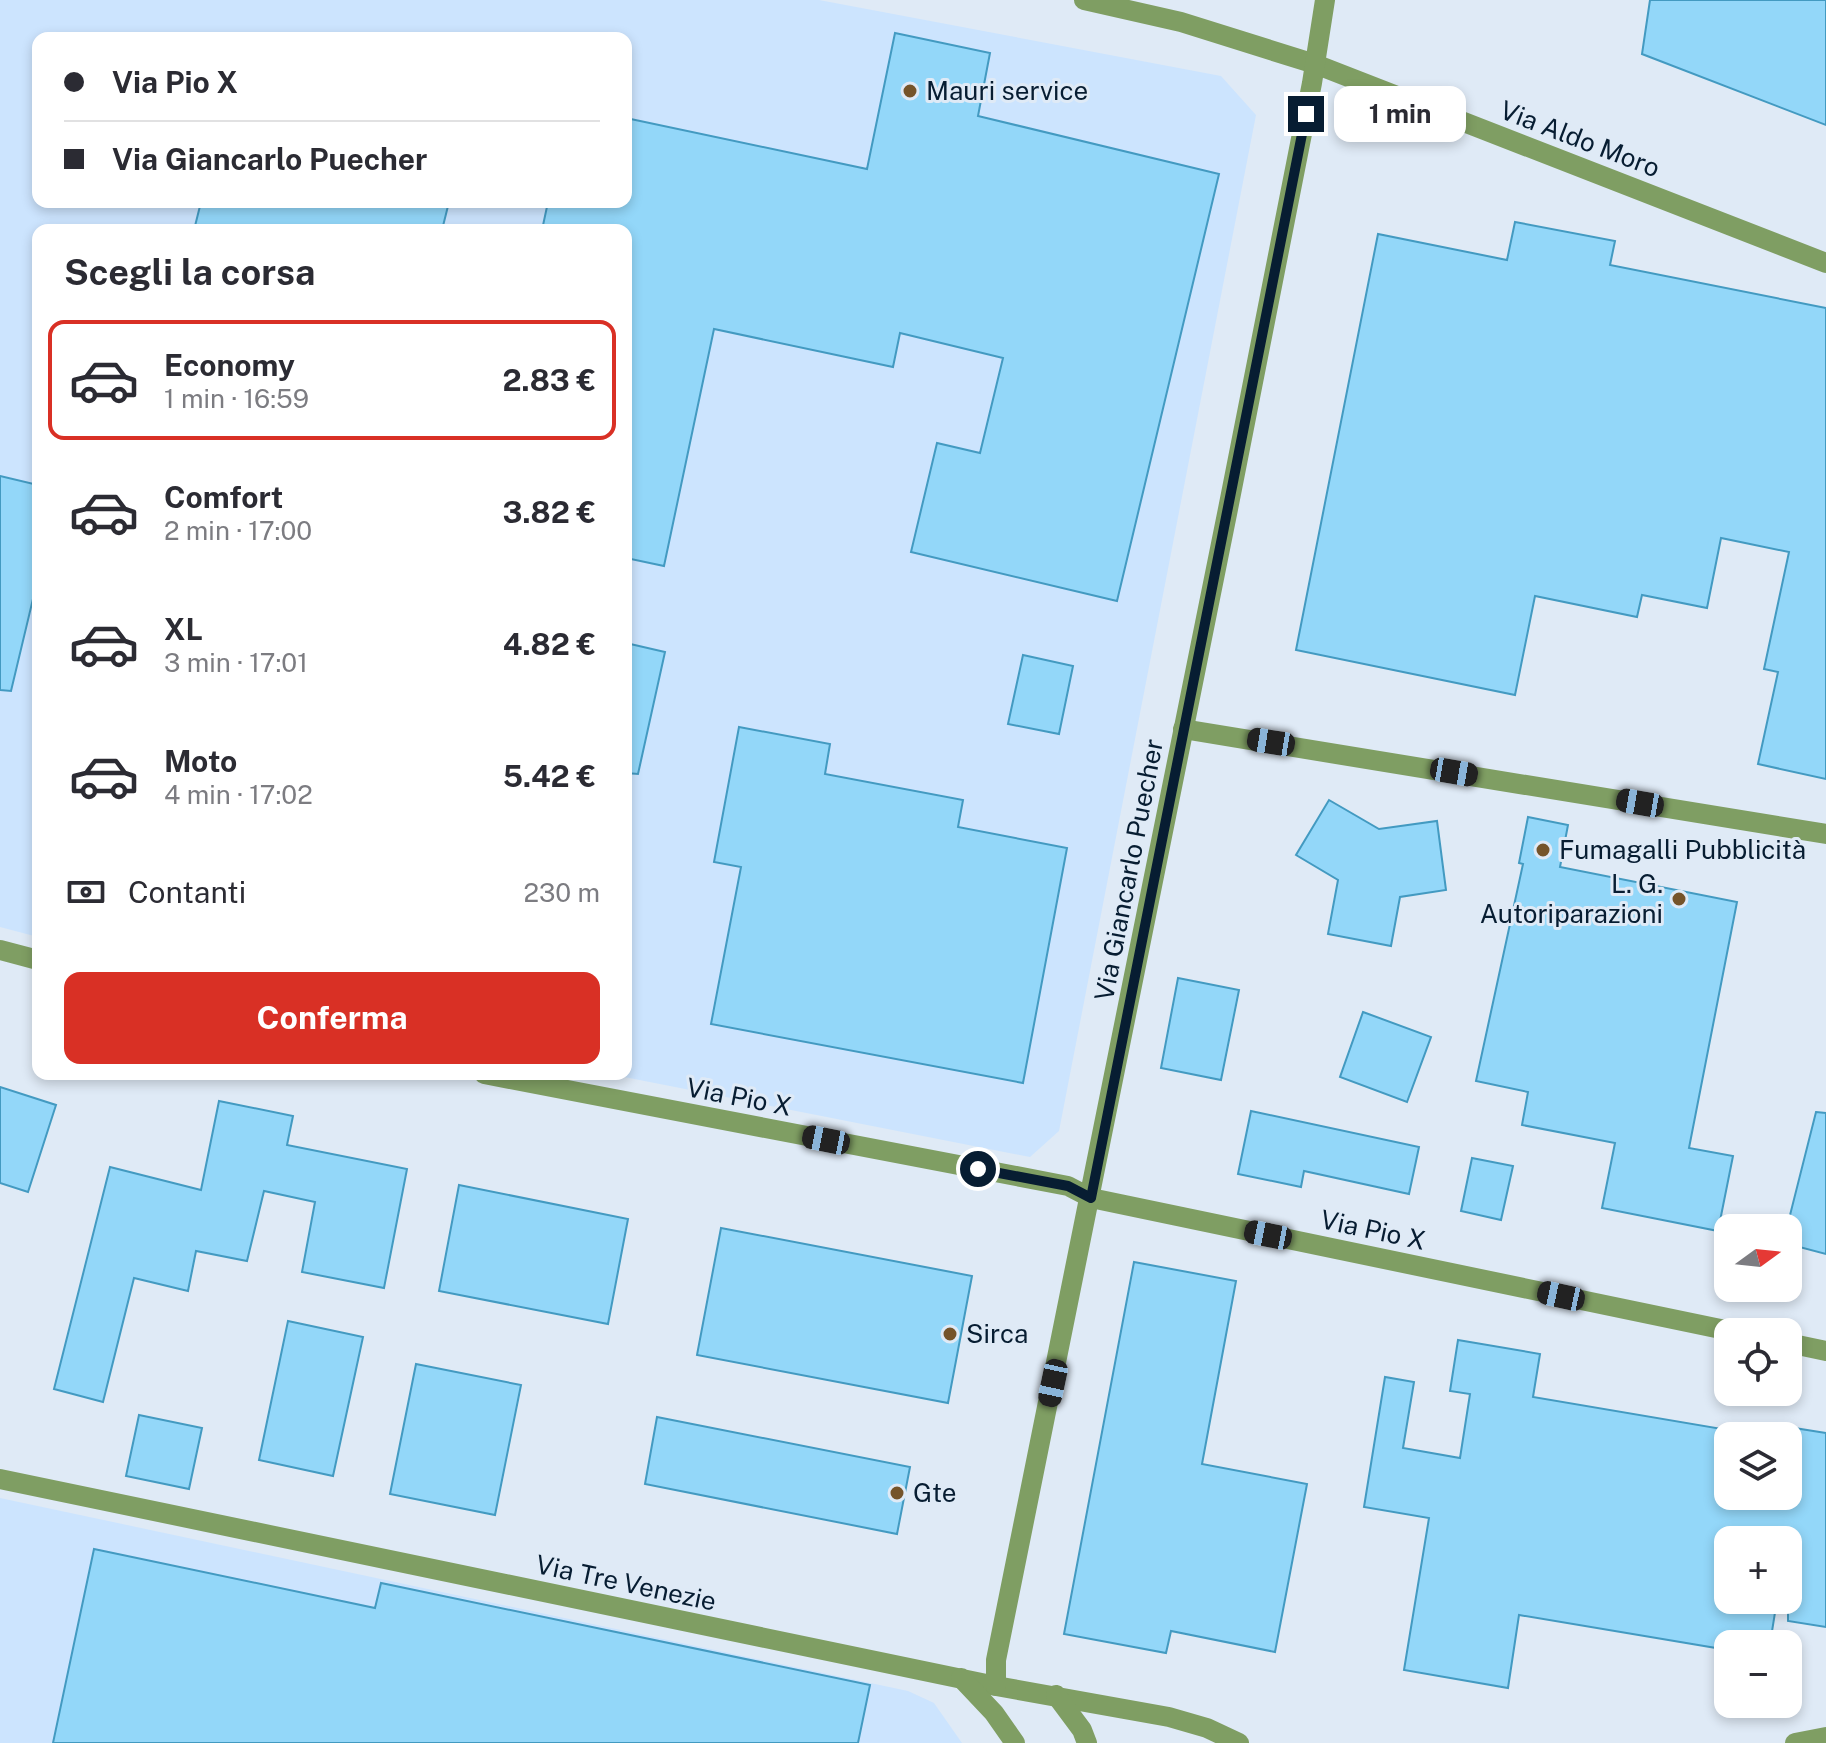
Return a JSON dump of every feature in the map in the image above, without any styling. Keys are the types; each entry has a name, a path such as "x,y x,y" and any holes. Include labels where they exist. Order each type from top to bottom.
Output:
{"street":[{"name":"Via Aldo Moro","path":"1084,0 1181,22 1315,64 1826,263"},
{"name":"Via Giancarlo Puecher","path":"996,1686 996,1660 1091,1198 1315,64 1325,0"},
{"path":"1183,729 1826,834"},
{"path":"0,950 32,958"},
{"name":"Via Pio X","path":"515,1080 1068,1186 1091,1198 1714,1328"},
{"path":"1802,1346 1826,1351"},
{"name":"Via Tre Venezie","path":"0,1479 996,1686 1169,1717 1207,1728 1239,1743"},
{"path":"961,1678 994,1713 1015,1743"},
{"path":"1056,1695 1076,1721 1087,1743"},
{"path":"1795,1743 1826,1737"}],"shaded area":[{"path":"0,0 819,0 1221,76 1256,115 1059,1131 1030,1157 632,1079 632,224 32,224 32,935 0,927"},
{"path":"0,1498 908,1691 934,1703 962,1743 0,1743"}],"building":[{"path":"1650,0 1826,0 1826,125 1642,54"},
{"path":"895,33 990,53 978,116 1219,174 1117,601 911,552 937,443 980,453 1003,358 900,333 893,367 714,329 664,566 632,559 632,224 543,224 547,208 632,208 632,119 867,169"},
{"path":"200,208 448,208 444,224 196,224"},
{"path":"1515,222 1615,241 1610,265 1826,308 1826,779 1758,764 1778,672 1764,669 1789,552 1721,538 1707,608 1642,595 1637,617 1535,596 1515,695 1296,650 1378,234 1507,260"},
{"path":"0,476 32,484 32,603 11,691 0,690"},
{"path":"632,644 665,652 638,774 632,774"},
{"path":"1023,655 1073,666 1059,734 1008,724"},
{"path":"739,727 830,744 825,774 963,800 958,827 1067,848 1023,1083 711,1024 741,867 714,862"},
{"path":"1329,800 1379,829 1437,821 1446,890 1400,897 1391,946 1328,934 1338,880 1296,855"},
{"path":"1528,817 1568,825 1560,867 1737,902 1689,1148 1733,1156 1721,1214 1714,1214 1714,1230 1602,1208 1615,1143 1522,1125 1528,1092 1476,1081 1523,864 1519,863"},
{"path":"1178,978 1239,990 1221,1080 1161,1068"},
{"path":"1363,1012 1431,1037 1407,1102 1340,1077"},
{"path":"0,1087 56,1105 28,1192 0,1183"},
{"path":"219,1101 293,1116 287,1145 407,1169 384,1288 302,1272 315,1202 264,1191 247,1261 196,1251 188,1291 134,1278 103,1402 54,1389 110,1167 201,1190"},
{"path":"1251,1111 1419,1147 1409,1194 1304,1171 1301,1187 1238,1174"},
{"path":"1816,1112 1826,1113 1826,1254 1802,1248 1802,1214 1790,1214"},
{"path":"1472,1158 1513,1166 1501,1220 1461,1211"},
{"path":"459,1185 628,1219 608,1324 439,1291"},
{"path":"721,1228 972,1276 948,1403 697,1355"},
{"path":"1134,1262 1236,1281 1202,1464 1307,1484 1275,1652 1171,1631 1166,1653 1064,1634"},
{"path":"288,1321 363,1337 333,1476 259,1460"},
{"path":"1458,1340 1540,1354 1533,1397 1714,1428 1714,1510 1802,1510 1802,1429 1826,1433 1826,1627 1788,1621 1788,1614 1802,1614 1802,1526 1714,1526 1714,1614 1775,1614 1772,1630 1714,1630 1714,1648 1519,1615 1508,1688 1404,1670 1429,1518 1364,1507 1385,1377 1414,1382 1403,1448 1460,1458 1470,1394 1450,1391"},
{"path":"416,1364 521,1385 495,1515 390,1494"},
{"path":"139,1415 202,1428 189,1489 126,1476"},
{"path":"657,1417 910,1467 897,1534 645,1484"},
{"path":"94,1549 375,1608 381,1583 870,1685 858,1743 53,1743"}],"place":[{"name":"Mauri service","path":"910,91"},
{"name":"Fumagalli Pubblicità","path":"1543,850"},
{"name":"L. G. Autoriparazioni","path":"1679,899"},
{"name":"Sirca","path":"950,1334"},
{"name":"Gte","path":"897,1493"}],"route":[{"path":"978,1169 1068,1186 1091,1198 1306,114"}]}
